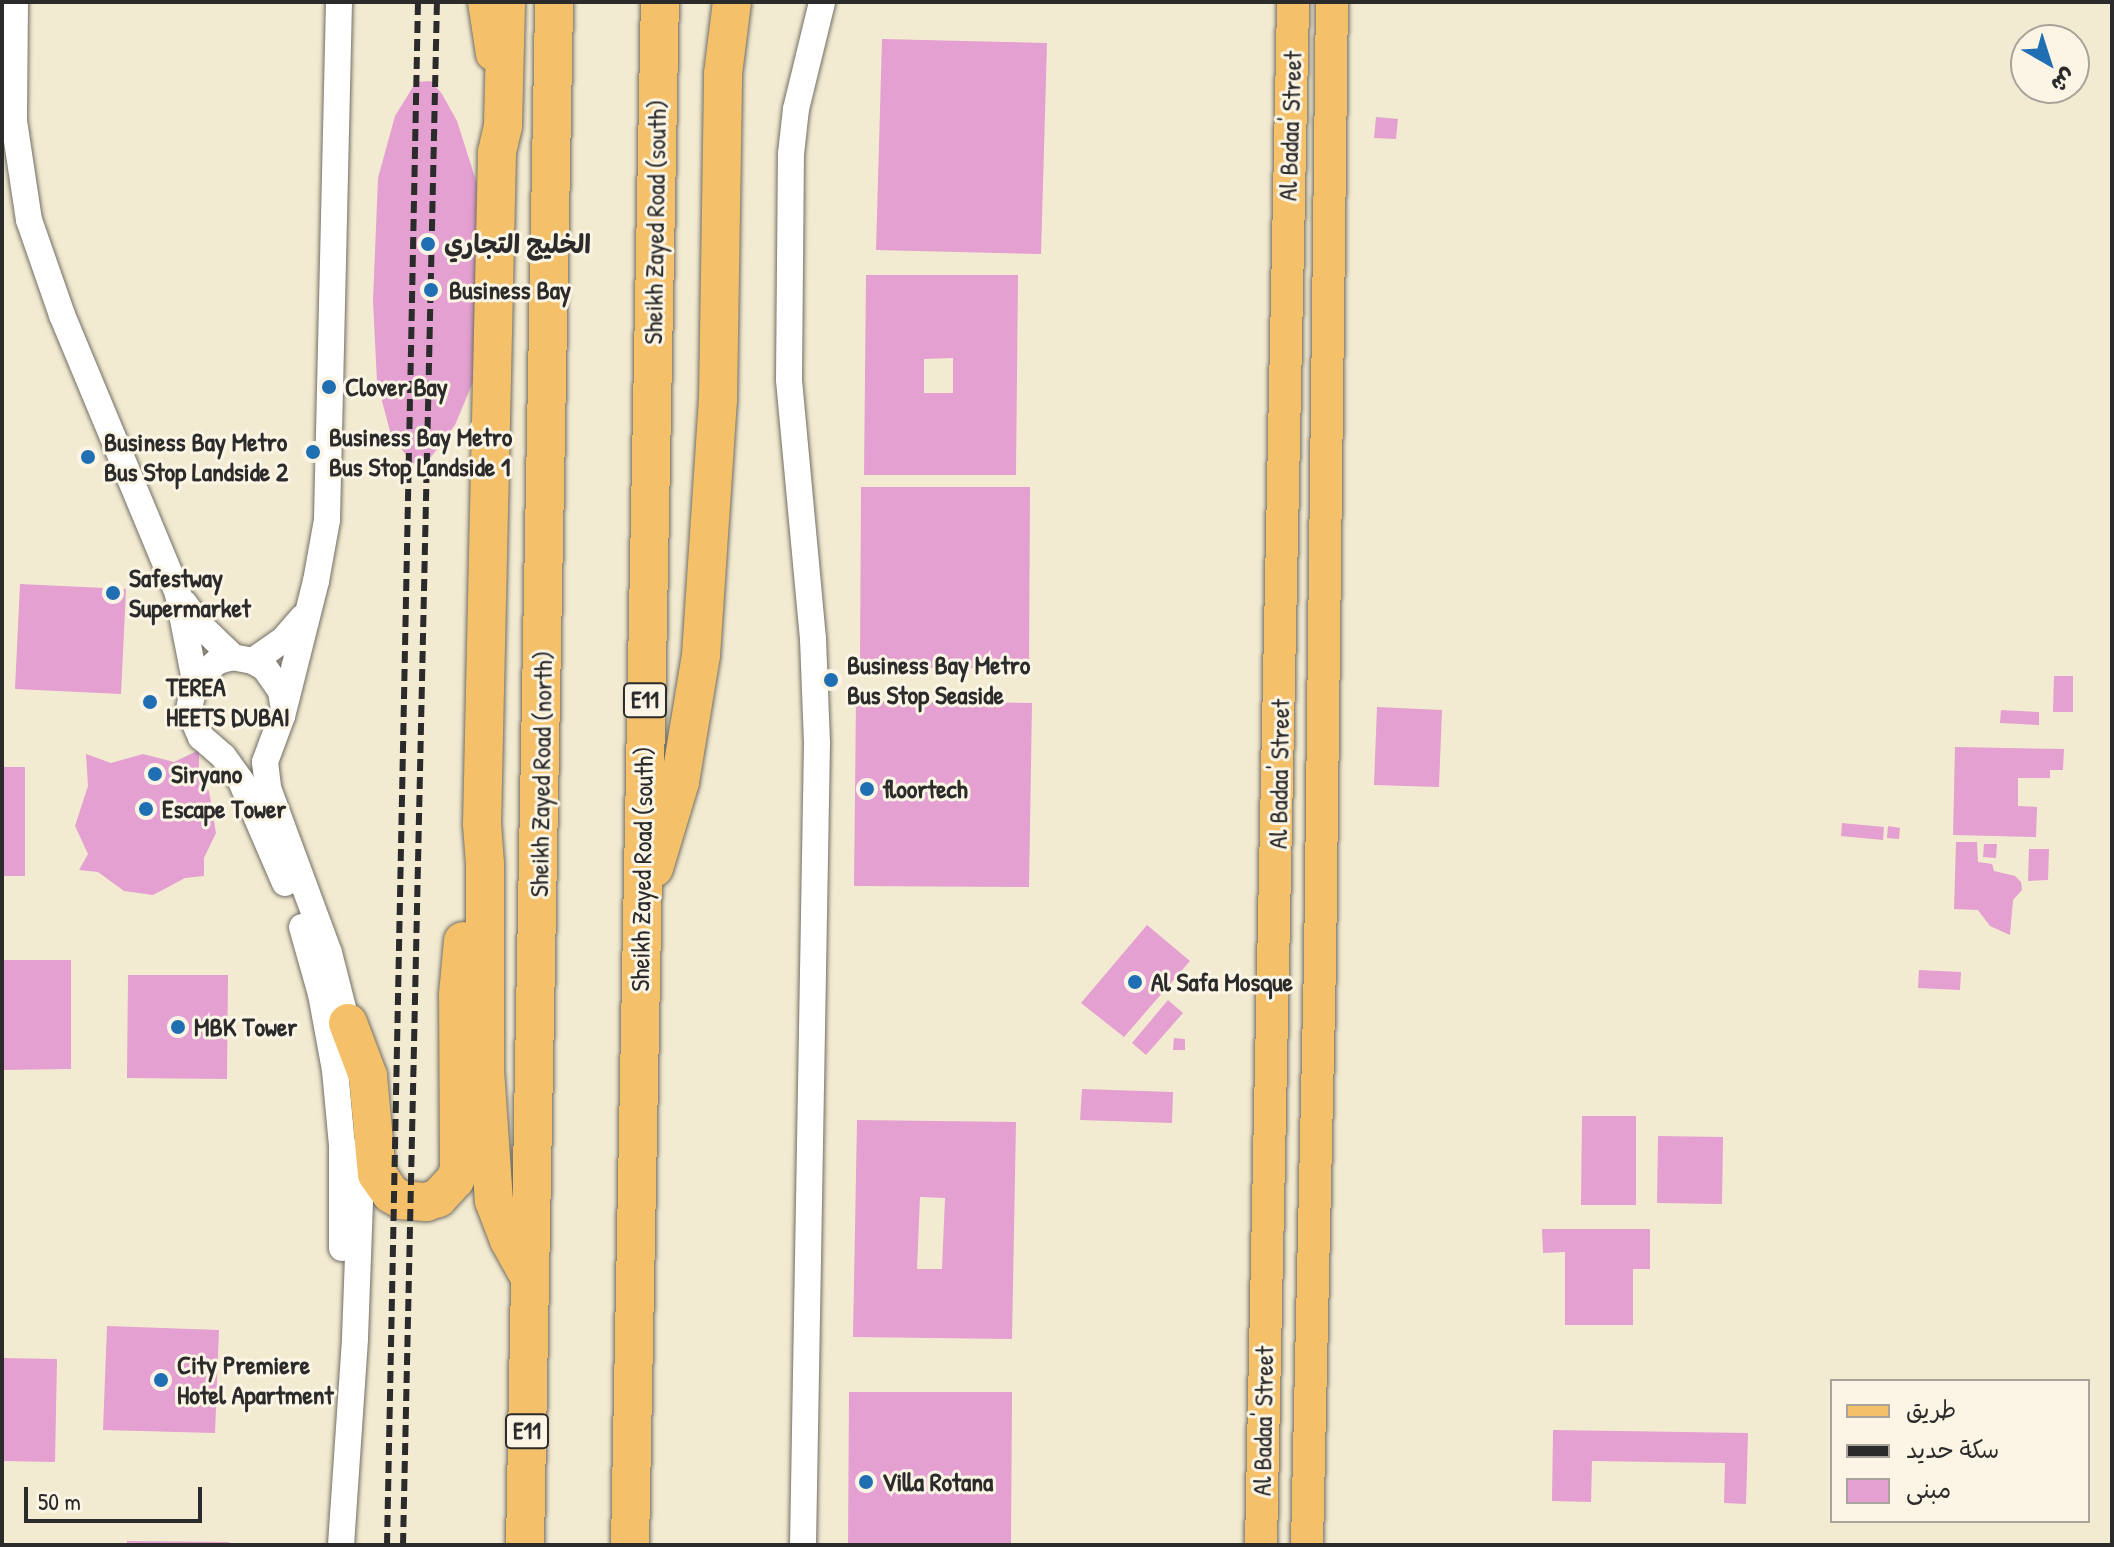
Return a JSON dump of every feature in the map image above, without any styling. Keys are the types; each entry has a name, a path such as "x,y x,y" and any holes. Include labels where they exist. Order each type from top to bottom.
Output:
{"highway":[{"path":"506,2 503,126 497,153 482,824 485,864 485,1070 491,1181 501,1221 530,1276"},
{"name":"Sheikh Zayed Road (north)","path":"525,1545 554,2"},
{"name":"Sheikh Zayed Road (south)","path":"630,1545 660,2"},
{"path":"718,2 719,54 723,74"},
{"path":"641,905 680,782 701,655 718,400 723,74 732,2"},
{"path":"348,1023 368,1076 377,1174 391,1194 402,1200 426,1202 438,1198 455,1180 459,1169 458,995 472,864 482,824"}],"main road":[{"path":"484,2 491,38 497,153"},
{"path":"1283,2 1293,38"},
{"name":"Al Badaa' Street","path":"1261,1545 1293,2"},
{"name":"Al Badaa' Street","path":"1307,1545 1320,964 1333,123 1332,2"},
{"path":"1333,123 1352,2"},
{"path":"1278,819 1292,855 1293,945 1301,958 1320,964"}],"street":[{"path":"15,2 14,121 29,220 49,283 178,594 195,681"},
{"path":"340,3 327,520 282,716 271,737 265,762 268,788 329,953 356,1063 362,1144 355,1338 341,1545"},
{"path":"803,1545 817,743 814,652 793,446 789,364 791,154 796,109 819,4"},
{"path":"178,594 203,628 243,659 275,678 283,704"},
{"path":"308,611 284,639 243,659 218,661 195,681 189,695 192,724 241,781 287,886 312,958 329,1032 342,1145 341,1338 347,1427"},
{"path":"213,746 243,751 271,737"}],"building":[{"path":"882,39 1047,43 1041,254 876,250"},
{"name":"الخليج التجاري","path":"431,81 457,121 479,190 481,298 473,382 455,425 425,465 412,463 391,435 377,382 373,301 378,178 395,116 416,82"},
{"path":"1376,117 1398,119 1396,139 1374,138"},
{"path":"866,275 1018,275 1016,475 864,475","holes":["953,358 953,393 924,393 924,359"]},
{"path":"861,487 1030,487 1029,668 860,668"},
{"path":"20,584 126,589 121,694 15,689"},
{"path":"2054,676 2073,676 2073,712 2053,712"},
{"path":"856,701 1032,703 1029,887 854,886"},
{"path":"1377,707 1442,710 1439,787 1374,785"},
{"path":"2001,710 2039,712 2039,725 2000,723"},
{"path":"1955,747 2064,749 2063,770 2050,770 2050,778 2018,778 2018,806 2037,807 2036,837 1953,835"},
{"name":"Escape Tower","path":"199,750 199,774 209,791 216,833 204,858 204,876 185,878 153,895 124,891 98,872 79,870 88,854 75,826 88,786 86,754 111,763 143,754 174,762"},
{"path":"2,767 25,767 25,876 2,876"},
{"path":"1842,823 1884,827 1883,840 1841,836"},
{"path":"1888,826 1900,828 1899,839 1887,838"},
{"path":"1956,842 1977,842 1978,862 1992,864 1994,871 2015,876 2021,882 2022,890 2013,900 2010,935 1990,926 1978,910 1954,909"},
{"path":"1984,844 1997,844 1996,858 1983,857"},
{"path":"2029,849 2049,849 2048,880 2028,881"},
{"name":"Al Safa Mosque","path":"1147,925 1190,961 1124,1037 1081,1003"},
{"path":"2,960 71,960 71,1069 2,1070"},
{"path":"1919,970 1961,972 1960,990 1918,988"},
{"name":"MBK Tower","path":"128,975 228,975 227,1079 127,1078"},
{"path":"1168,1000 1183,1013 1146,1055 1132,1043"},
{"path":"1174,1038 1185,1039 1185,1050 1173,1050"},
{"path":"1082,1089 1173,1092 1172,1123 1080,1120"},
{"path":"1582,1116 1636,1116 1636,1205 1581,1205"},
{"path":"857,1120 1016,1122 1012,1339 853,1337","holes":["920,1197 945,1198 942,1269 917,1269"]},
{"path":"1658,1136 1723,1137 1722,1204 1657,1203"},
{"path":"1542,1229 1650,1229 1650,1269 1633,1269 1633,1325 1565,1325 1565,1252 1543,1253"},
{"name":"City Premiere Hotel Apartment","path":"107,1326 219,1330 215,1433 103,1430"},
{"path":"2,1358 57,1359 55,1462 2,1461"},
{"name":"Villa Rotana","path":"849,1392 1012,1392 1011,1545 848,1545"},
{"path":"1553,1430 1748,1433 1746,1504 1724,1503 1725,1463 1592,1461 1591,1502 1552,1501"},
{"path":"127,1541 229,1542 229,1545 127,1545"}],"railway":[{"path":"387,1545 418,2"},
{"path":"403,1545 437,2"}],"place":[{"name":"الخليج التجاري","path":"428,244"},
{"name":"Business Bay","path":"431,290"},
{"name":"Clover Bay","path":"329,387"},
{"name":"Business Bay Metro Bus Stop Landside 1","path":"313,452"},
{"name":"Business Bay Metro Bus Stop Landside 2","path":"88,457"},
{"name":"Safestway Supermarket","path":"113,593"},
{"name":"Business Bay Metro Bus Stop Seaside","path":"831,680"},
{"name":"TEREA HEETS DUBAI","path":"150,702"},
{"name":"Siryano","path":"155,774"},
{"name":"floortech","path":"867,789"},
{"name":"Escape Tower","path":"146,809"},
{"name":"Al Safa Mosque","path":"1135,982"},
{"name":"MBK Tower","path":"178,1027"},
{"name":"City Premiere Hotel Apartment","path":"161,1380"},
{"name":"Villa Rotana","path":"866,1482"}]}
